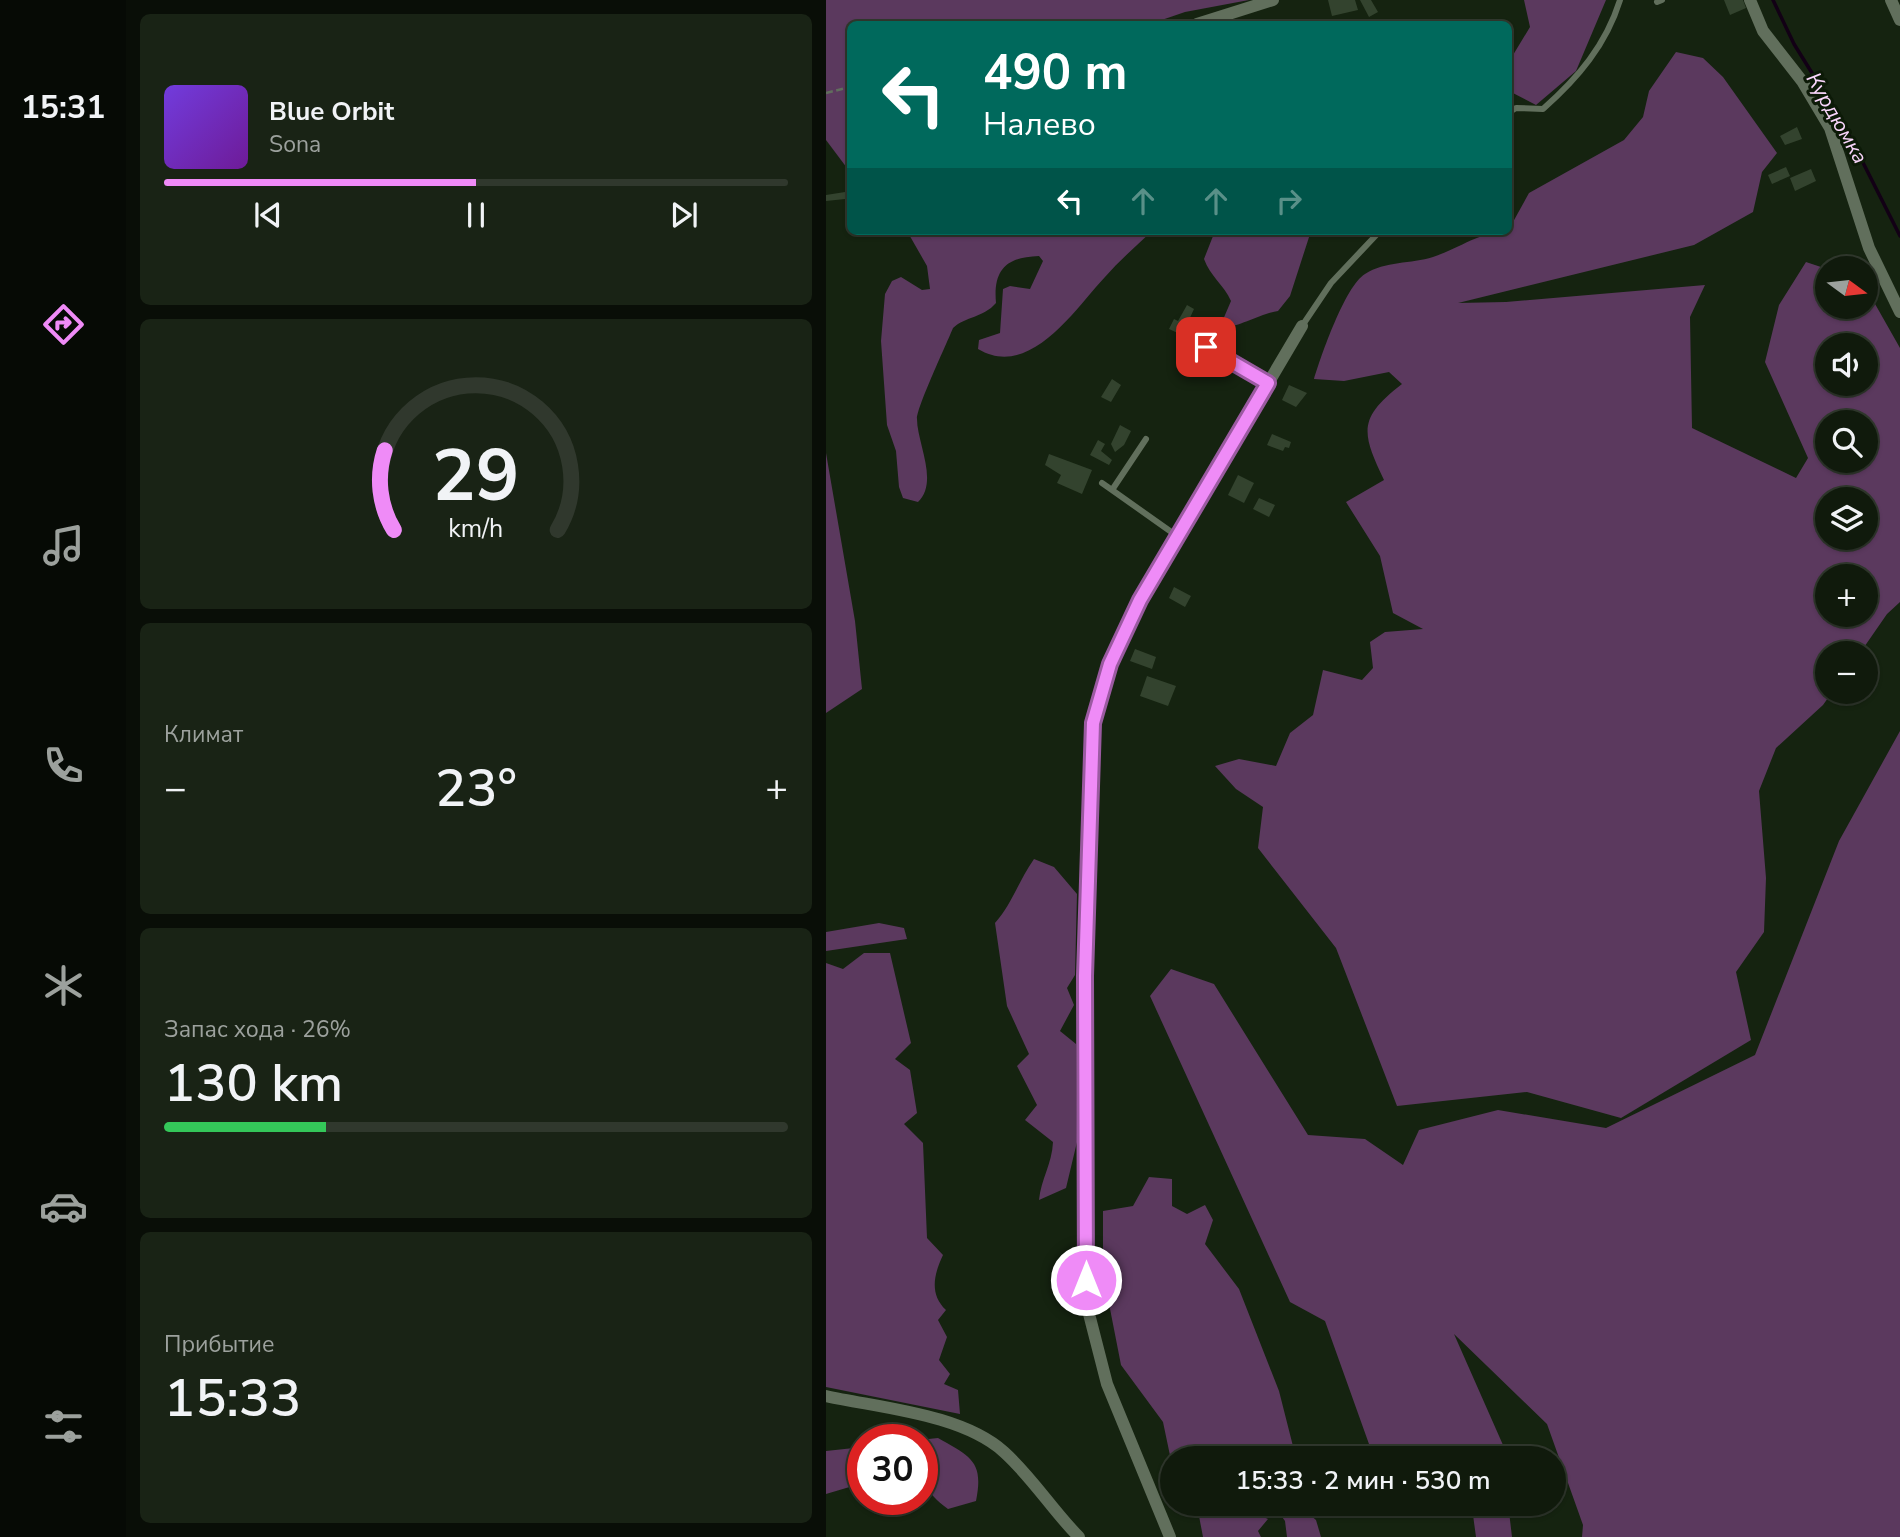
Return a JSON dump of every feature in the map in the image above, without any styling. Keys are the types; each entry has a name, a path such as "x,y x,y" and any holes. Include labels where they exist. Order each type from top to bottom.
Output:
{"street":[{"path":"1206,21 1273,0"},
{"path":"1750,0 1763,31 1802,81 1830,128 1869,248 1900,312"},
{"path":"1891,0 1900,20"},
{"path":"1170,1537 1107,1384 1088,1311 1085,976 1093,723 1099,695 1122,635 1177,536 1302,326"},
{"path":"826,1396 937,1420 975,1432 1006,1453 1080,1537"}],"lane":[{"path":"1512,110 1516,108 1544,108 1581,73 1599,47 1620,0"},
{"path":"1302,326 1331,283 1376,235"},
{"path":"1206,347 1268,383"},
{"path":"1112,490 1146,439"},
{"path":"1102,483 1177,536"}],"path":[{"path":"826,93 847,88"}],"shaded area":[{"path":"826,0 1249,0 1185,12 1159,21 847,21 847,168 826,140"},
{"path":"1524,0 1606,0 1576,71 1536,105 1512,93 1512,57 1530,27"},
{"path":"1676,52 1703,58 1723,77 1777,153 1762,172 1753,212 1694,245 1458,303 1506,302 1705,285 1690,317 1692,428 1796,478 1808,458 1765,362 1779,305 1806,262 1815,265 1815,319 1878,319 1878,309 1900,348 1900,602 1887,614 1868,641 1815,641 1815,704 1824,704 1776,748 1759,791 1766,878 1764,932 1736,972 1751,1040 1621,1118 1527,1092 1397,1106 1336,948 1258,848 1263,807 1236,789 1215,766 1239,759 1276,766 1290,733 1313,715 1323,670 1362,680 1373,668 1370,642 1385,632 1423,629 1393,613 1380,556 1346,502 1384,480 1371,450 1368,427 1377,407 1402,384 1389,372 1344,381 1314,379 1342,306 1357,281 1373,270 1433,257 1485,235 1512,235 1512,224 1529,193 1624,140 1643,117 1649,91"},
{"path":"909,235 1148,235 1116,265 1050,337 1016,355 997,356 978,349 979,340 1000,333 1003,289 1010,286 1030,289 1043,261 1039,256 1028,257 1018,259 1004,268 997,282 996,303 986,312 953,328 921,403 917,419 927,484 918,502 903,498 899,487 896,451 887,425 881,341 885,294 892,281 901,277 922,290 930,289 927,266"},
{"path":"1213,235 1310,235 1290,296 1278,311 1230,327 1226,327 1222,322 1231,301 1204,259"},
{"path":"826,453 855,621 862,689 826,713"},
{"path":"1900,731 1900,1537 1582,1537 1583,1525 1566,1477 1566,1446 1555,1446 1547,1424 1454,1334 1503,1445 1370,1446 1325,1321 1290,1302 1150,996 1171,969 1214,984 1308,1135 1365,1139 1403,1165 1419,1130 1498,1110 1606,1128 1755,1055 1839,841"},
{"path":"1034,859 1054,867 1077,894 1075,975 1067,988 1074,1005 1060,1031 1076,1044 1077,1142 1066,1188 1039,1200 1053,1142 1025,1120 1037,1105 1017,1066 1029,1054 1007,1006 995,923"},
{"path":"879,923 904,928 907,939 826,951 826,932"},
{"path":"864,953 890,953 911,1043 895,1059 910,1070 917,1113 904,1124 923,1143 927,1238 943,1255 937,1269 935,1291 946,1310 938,1320 947,1337 939,1360 950,1374 944,1384 958,1390 960,1414 826,1387 826,963 843,969"},
{"path":"1149,1177 1172,1179 1172,1206 1187,1214 1205,1205 1213,1220 1205,1244 1239,1289 1279,1391 1293,1446 1168,1446 1163,1422 1121,1365 1103,1273 1103,1211 1133,1206"},
{"path":"938,1438 967,1456 976,1468 978,1477 976,1501 948,1509 938,1501"},
{"path":"847,1449 847,1488 826,1494 826,1451"},
{"path":"1199,1516 1261,1516 1268,1519 1258,1531 1261,1537 1203,1537"},
{"path":"1281,1516 1311,1516 1316,1520 1321,1537 1287,1537 1285,1521"},
{"path":"1473,1516 1510,1516 1512,1537 1476,1537"}],"building":[{"path":"1328,0 1355,0 1358,10 1332,16"},
{"path":"1360,0 1371,0 1378,12 1369,17"},
{"path":"1724,0 1743,0 1746,8 1730,15"},
{"path":"1797,127 1802,139 1785,145 1780,136"},
{"path":"1786,167 1790,176 1772,184 1768,175"},
{"path":"1811,169 1816,181 1795,191 1790,178"},
{"path":"845,192 845,199 826,201 826,195"},
{"path":"1187,305 1194,309 1182,335 1169,329 1174,319 1178,321"},
{"path":"1112,379 1121,385 1111,402 1101,397"},
{"path":"1289,385 1307,393 1296,407 1282,400"},
{"path":"1120,425 1131,431 1124,445 1115,452 1111,444"},
{"path":"1272,434 1291,442 1289,448 1285,447 1283,451 1267,445"},
{"path":"1098,440 1105,444 1101,451 1112,460 1109,465 1090,455"},
{"path":"1049,454 1092,470 1082,494 1057,483 1061,475 1045,465"},
{"path":"1238,475 1254,483 1244,503 1228,495"},
{"path":"1259,498 1275,505 1269,517 1253,509"},
{"path":"1174,587 1191,596 1185,607 1169,598"},
{"path":"1135,649 1156,657 1152,669 1130,661"},
{"path":"1147,676 1176,686 1168,706 1140,696"}],"waterway":[{"name":"Курдюмка","path":"1773,0 1794,44 1843,123 1900,236"}],"route":[{"path":"1086,1280 1085,976 1090,748 1093,723 1110,664 1140,600 1268,383 1206,347"}]}
